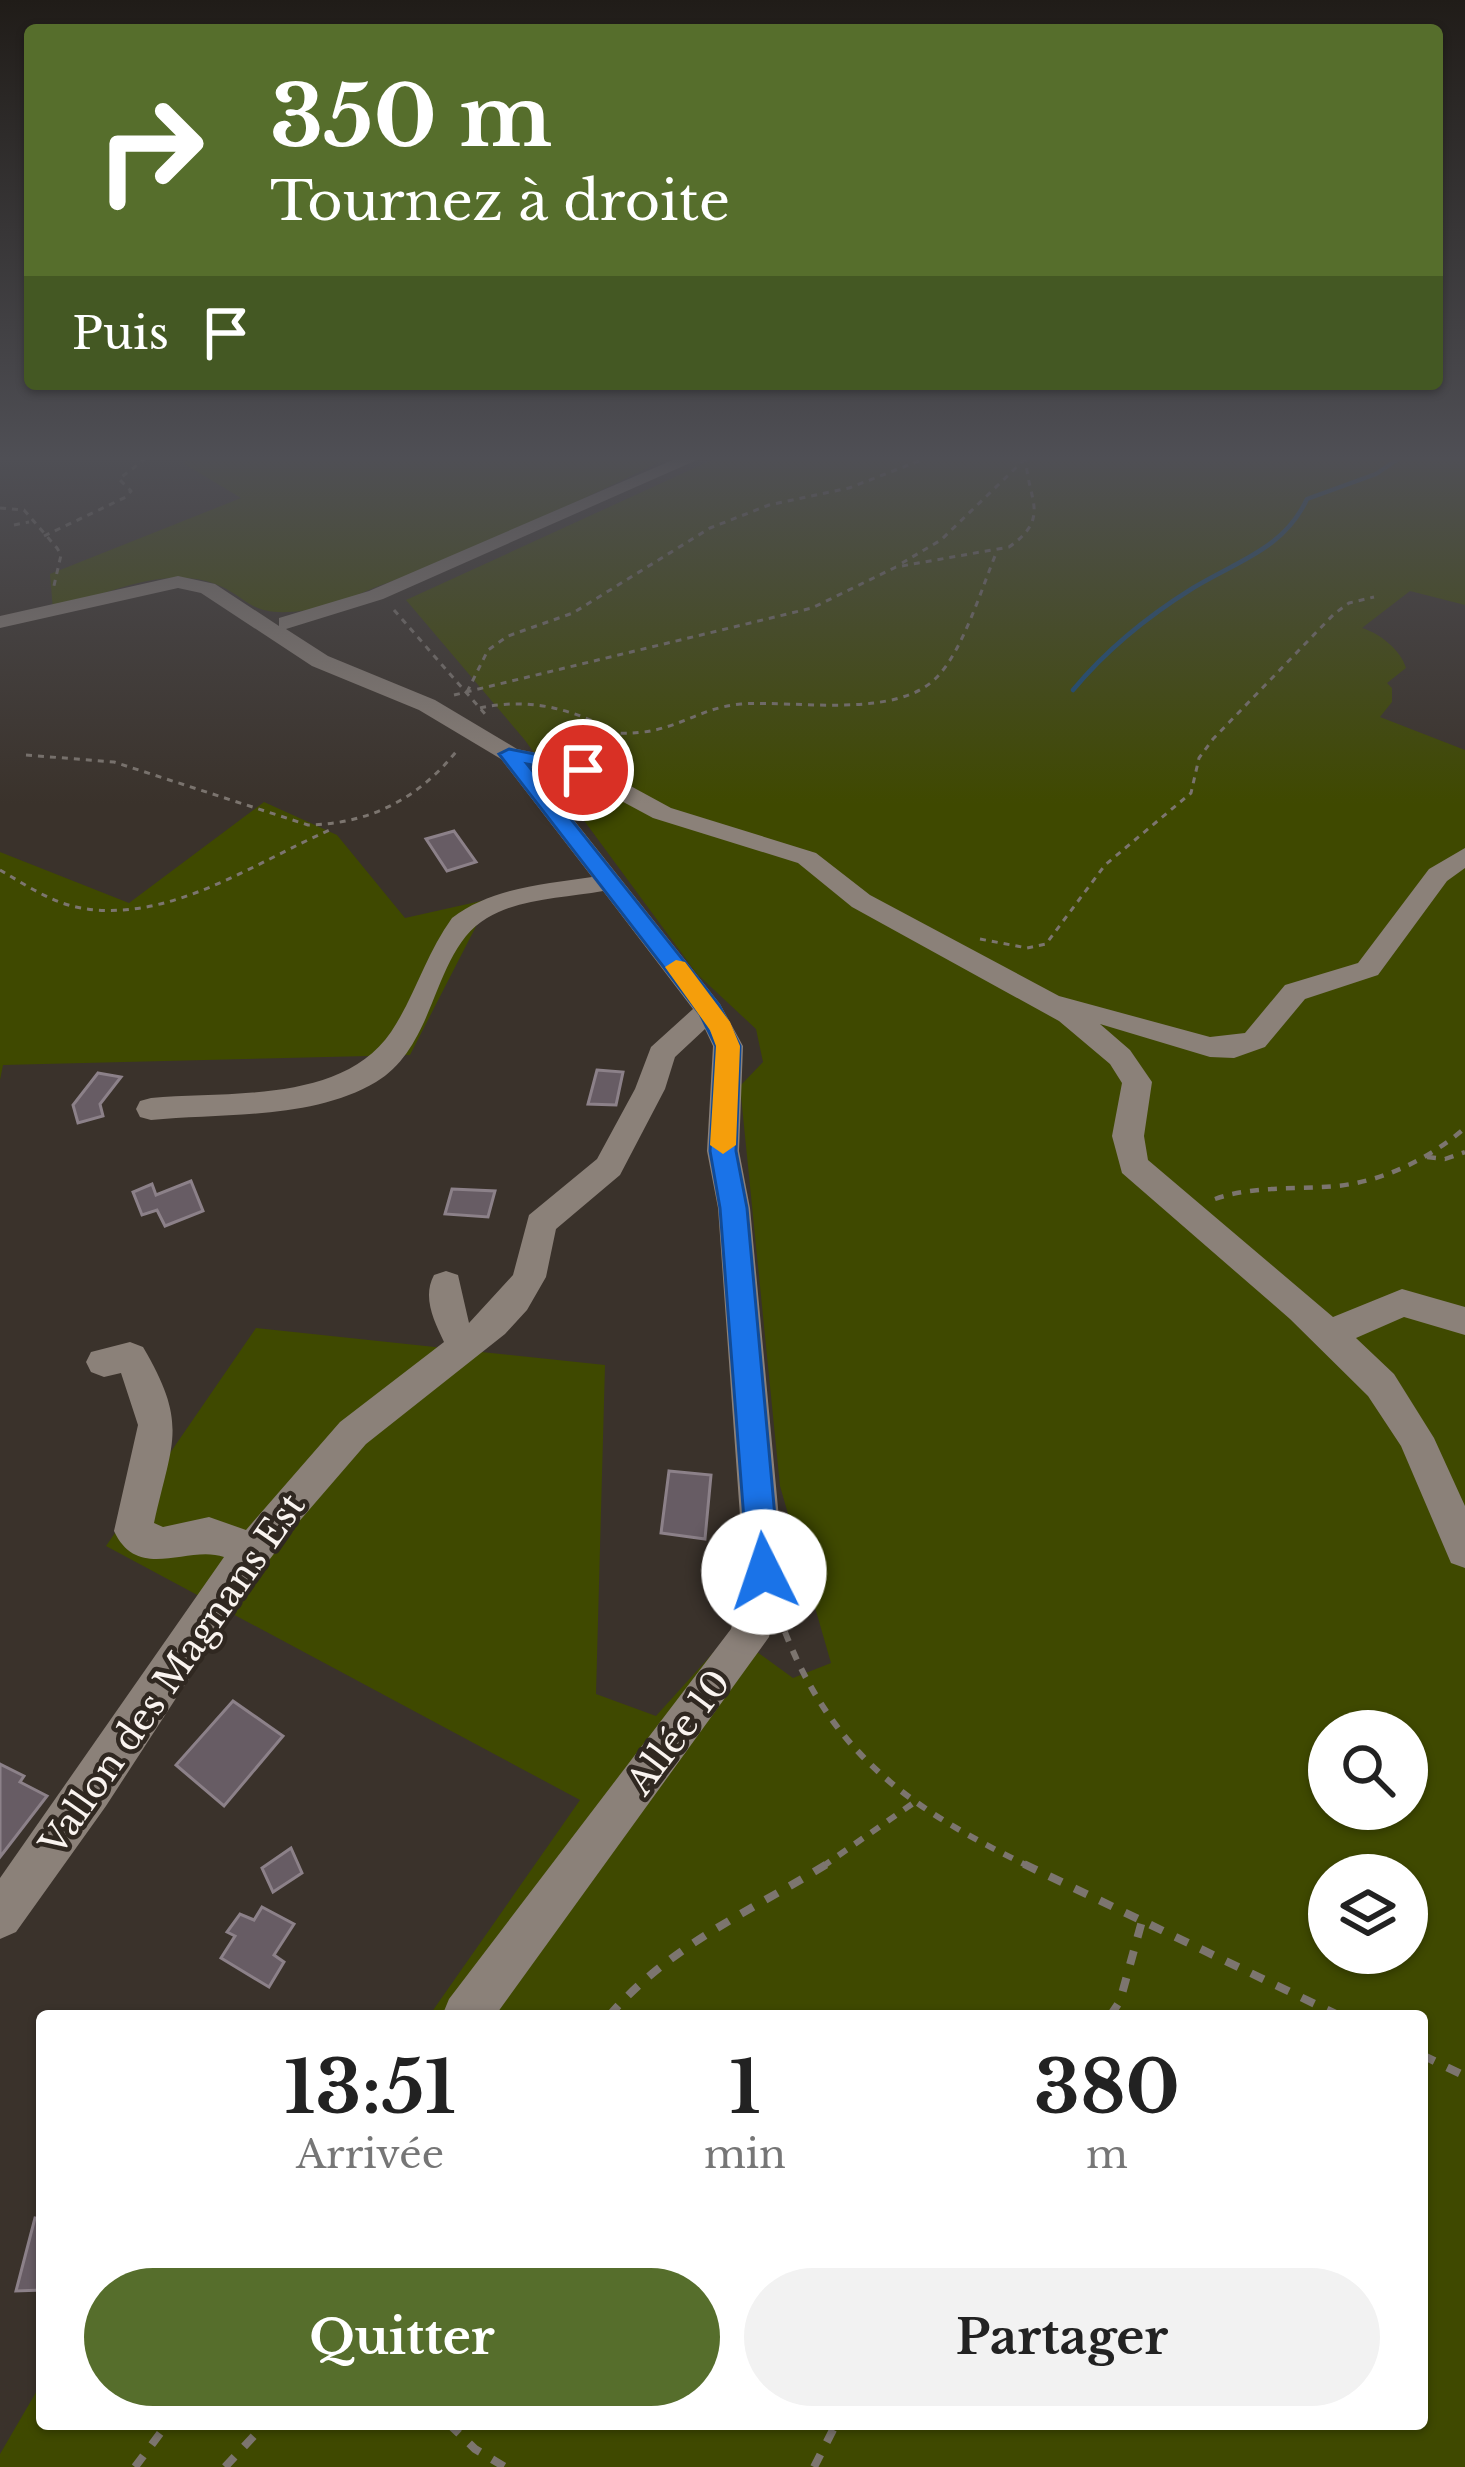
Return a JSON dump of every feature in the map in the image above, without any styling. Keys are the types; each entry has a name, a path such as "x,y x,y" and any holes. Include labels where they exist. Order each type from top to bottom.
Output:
{"street":[{"path":"276,627 424,574"},
{"path":"0,622 53,614 145,586 178,582 208,588 276,627 320,661 427,705 471,716 509,754 583,770 662,813 807,858 861,901 1041,996 1120,1057 1137,1082 1128,1136 1133,1165 1328,1335 1400,1409 1465,1550"},
{"name":"Allée 10","path":"470,2010 748,1637 764,1572 734,1208 723,1151 728,1046 710,1011 509,754"},
{"path":"1041,996 1210,1047 1234,1048 1255,1040 1295,992 1368,969 1438,875 1465,856"},
{"path":"151,1109 323,1091 365,1075 399,1050 455,935 473,914 512,900 611,882"},
{"name":"Vallon des Magnans Est","path":"0,1916 92,1791 253,1550 352,1433 515,1300 529,1277 542,1224 569,1195 609,1166 650,1089 662,1054 676,1036 710,1011"},
{"path":"446,1284 448,1315 463,1345"},
{"path":"1328,1335 1402,1303 1465,1321"},
{"path":"104,1362 130,1358 149,1386 160,1441 141,1488 133,1532 160,1545 209,1534 253,1550"}],"path":[{"path":"52,574 53,614"},
{"path":"467,692 488,650 508,636 573,613 636,574"},
{"path":"427,705 812,608 844,597 884,574"},
{"path":"471,716 497,702 541,703 585,714 617,733 650,735 736,704 873,703 903,692 920,692 941,674 987,574"},
{"path":"0,870 72,906 128,909 188,892 382,812 434,776 459,748 471,716 467,692 376,595"},
{"path":"933,939 950,936 1028,948 1046,944 1105,865 1191,794 1199,758 1213,739 1334,614 1349,603 1374,596"},
{"path":"471,716 504,737 509,754"},
{"path":"583,770 596,749 617,733"},
{"path":"26,755 114,762 308,825 337,827"},
{"path":"1187,1210 1251,1188 1362,1182 1448,1144 1465,1127"},
{"path":"1422,1156 1445,1159 1465,1152"},
{"path":"784,1630 798,1669 848,1746 896,1794 956,1831 1327,2010"},
{"path":"613,2010 676,1948 850,1850 912,1804"},
{"path":"1114,2010 1142,1921"},
{"path":"1428,2058 1465,2076"},
{"path":"135,2467 163,2430"},
{"path":"225,2467 259,2430"},
{"path":"455,2430 505,2467"},
{"path":"814,2467 833,2430"}],"green space":[{"path":"50,574 409,574 348,599 287,612 259,609 221,586 187,578 128,585 53,610"},
{"path":"463,574 1465,574 1465,605 1410,591 1362,628 1388,643 1406,668 1387,683 1392,702 1380,717 1465,750 1465,2467 0,2467 0,2454 36,2392 36,2430 1428,2430 1428,2010 433,2010 580,1800 106,1546 256,1328 605,1365 596,1694 656,1716 731,1633 793,1678 831,1663 780,1486 740,1086 763,1062 756,1029 697,974 524,739 406,600"},
{"path":"264,802 337,835 405,918 490,899 410,1055 3,1065 0,1080 0,852 129,903"}],"building":[{"path":"454,831 476,862 447,871 426,839"},
{"path":"597,1070 623,1072 616,1105 588,1104"},
{"path":"98,1073 121,1077 100,1104 103,1116 78,1123 73,1105"},
{"path":"191,1181 203,1211 165,1226 157,1210 142,1215 133,1192 152,1184 156,1195"},
{"path":"452,1189 495,1191 488,1217 445,1214"},
{"path":"669,1471 711,1475 705,1539 661,1533"},
{"path":"233,1701 283,1736 224,1806 176,1765"},
{"path":"0,1764 24,1776 20,1782 47,1796 0,1857"},
{"path":"291,1848 302,1873 273,1892 262,1868"},
{"path":"262,1907 294,1924 274,1955 284,1962 269,1987 221,1958 235,1936 227,1932 240,1914 254,1920"},
{"path":"35,2218 36,2218 36,2290 16,2291"}],"waterway":[{"path":"1073,690 1114,647 1160,610 1218,574"}],"slow traffic":[{"path":"676,967 722,1028 728,1046 723,1145"}],"route":[{"path":"583,770 509,754 710,1011 728,1046 723,1151 734,1208 764,1572"}]}
